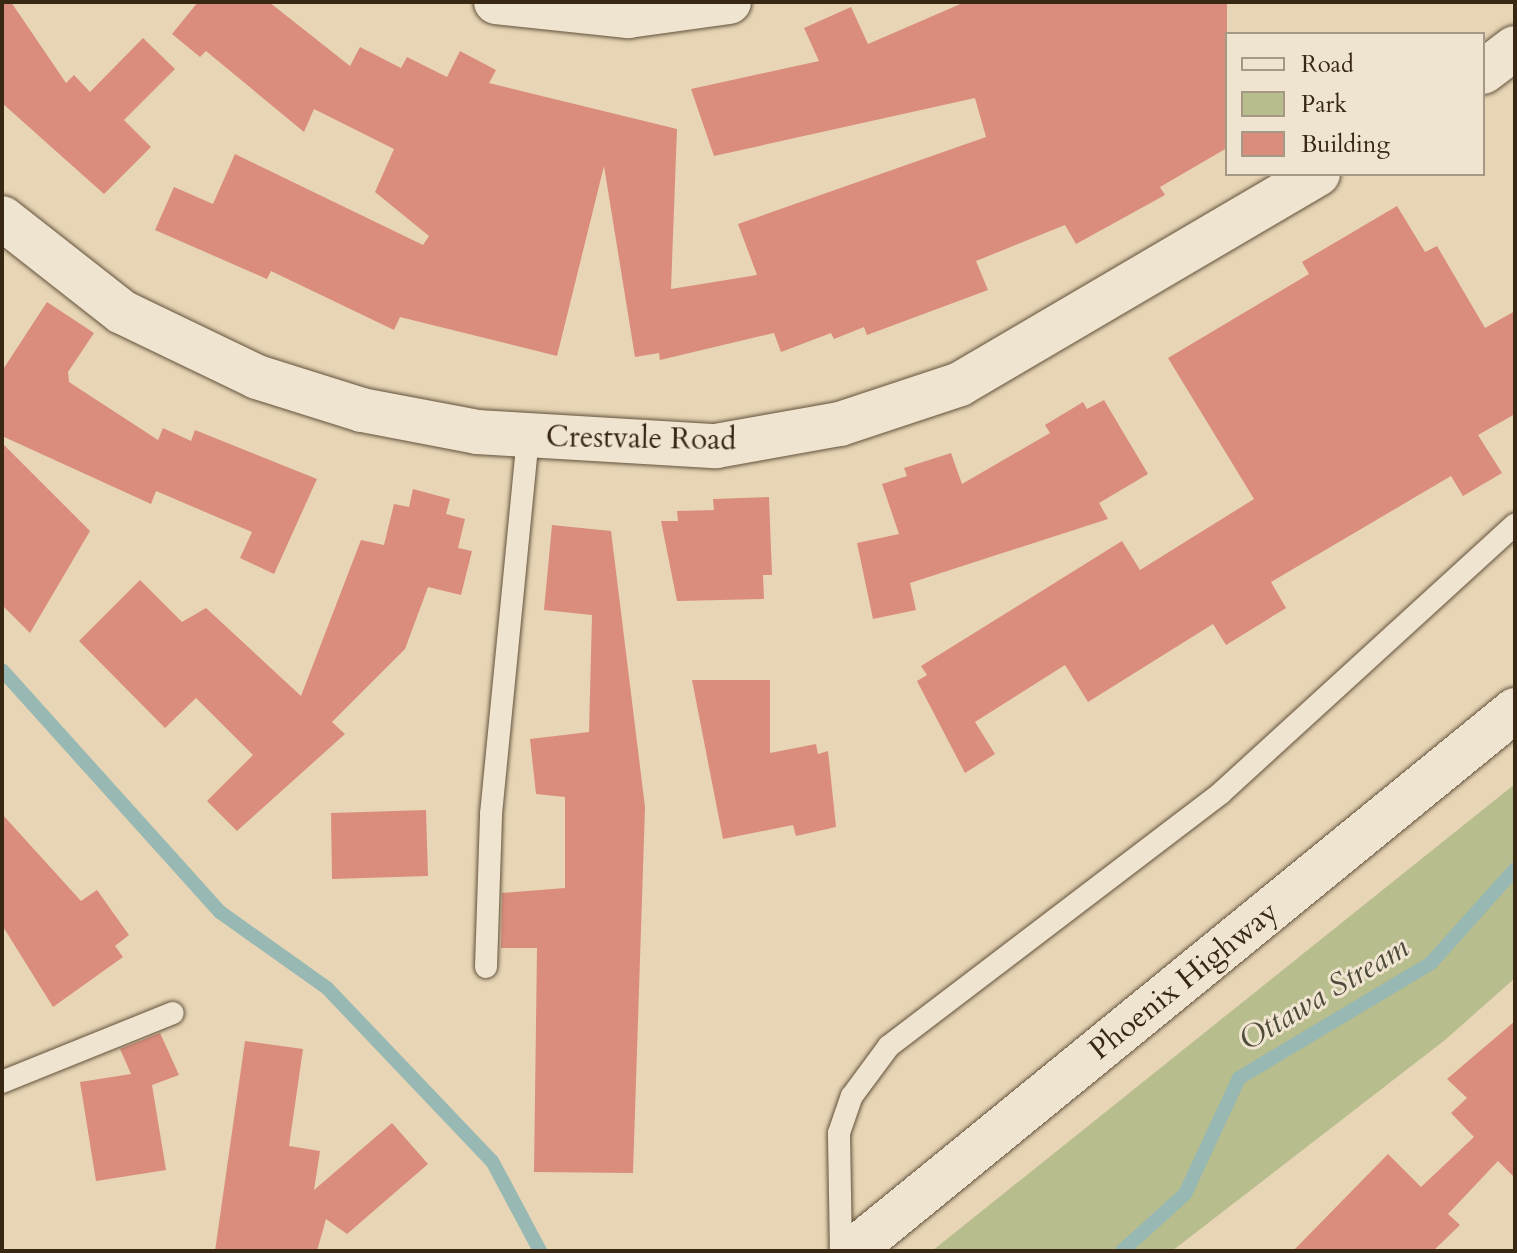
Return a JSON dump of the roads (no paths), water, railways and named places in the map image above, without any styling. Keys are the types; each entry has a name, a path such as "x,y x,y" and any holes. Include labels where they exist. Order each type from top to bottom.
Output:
{"street":[{"path":"496,2 628,16 729,2"},
{"path":"1485,70 1515,48"},
{"name":"Crestvale Road","path":"2,218 122,312 257,377 362,410 528,437 716,446 840,424 960,384 1315,176"},
{"name":"Phoenix Highway","path":"852,1251 1515,710"}],"lane":[{"path":"486,967 491,814 528,437"},
{"path":"841,1251 839,1133 852,1096 889,1046 1221,793 1515,525"},
{"path":"2,1082 173,1013"}],"waterway":[{"path":"2,670 220,912 327,988 492,1161 540,1251"},
{"name":"Ottawa Stream","path":"1122,1251 1185,1194 1239,1078 1431,963 1515,869"}]}
